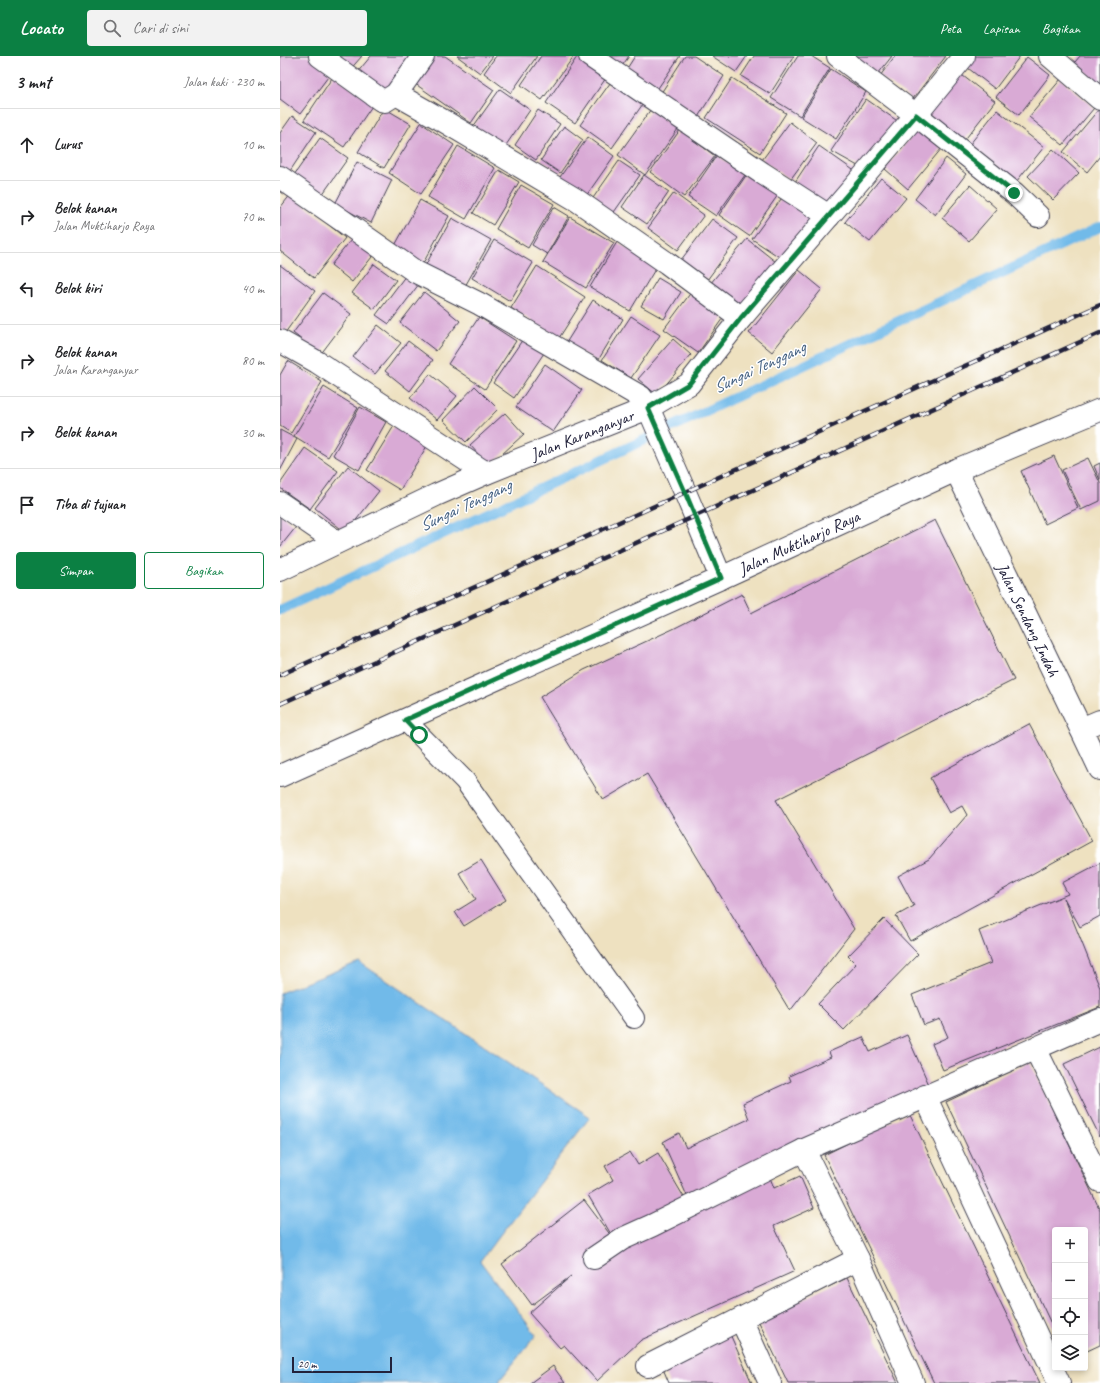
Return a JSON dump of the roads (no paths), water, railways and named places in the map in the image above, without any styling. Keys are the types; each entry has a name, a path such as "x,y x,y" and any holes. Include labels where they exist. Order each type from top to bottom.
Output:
{"street":[{"path":"320,56 381,100 385,101 389,100 396,94 423,56"},
{"path":"590,56 762,173 829,216"},
{"path":"838,56 916,115 1014,193 1038,216"},
{"name":"Jalan Karanganyar","path":"280,570 436,495 486,473 648,410 689,384 741,318 916,115 964,56"},
{"path":"1050,56 1100,99"},
{"path":"396,94 575,199 667,263 741,318"},
{"path":"280,177 416,272 480,304 641,397 685,492 721,578"},
{"path":"280,341 317,362 486,473"},
{"name":"Jalan Muktiharjo Raya","path":"280,776 721,578 956,470 1100,410"},
{"name":"Jalan Sendang Indah","path":"956,470 1091,725 1100,770"},
{"path":"280,503 337,542"},
{"path":"594,1258 622,1239 660,1222 804,1150 1100,1020"},
{"path":"1035,1048 1100,1181"},
{"path":"925,1096 1059,1383"},
{"path":"804,1150 858,1260 913,1383"},
{"path":"648,1366 858,1260"},
{"path":"741,1319 770,1383"}],"lane":[{"path":"405,720 465,781 634,1018"}],"water":[{"path":"359,962 590,1117 480,1261 536,1335 499,1381 501,1383 280,1383 280,993"}],"waterway":[{"name":"Sungai Tenggang","path":"280,610 1100,227"}],"railway":[{"path":"280,675 1100,305"},
{"path":"280,704 1100,333"}]}
